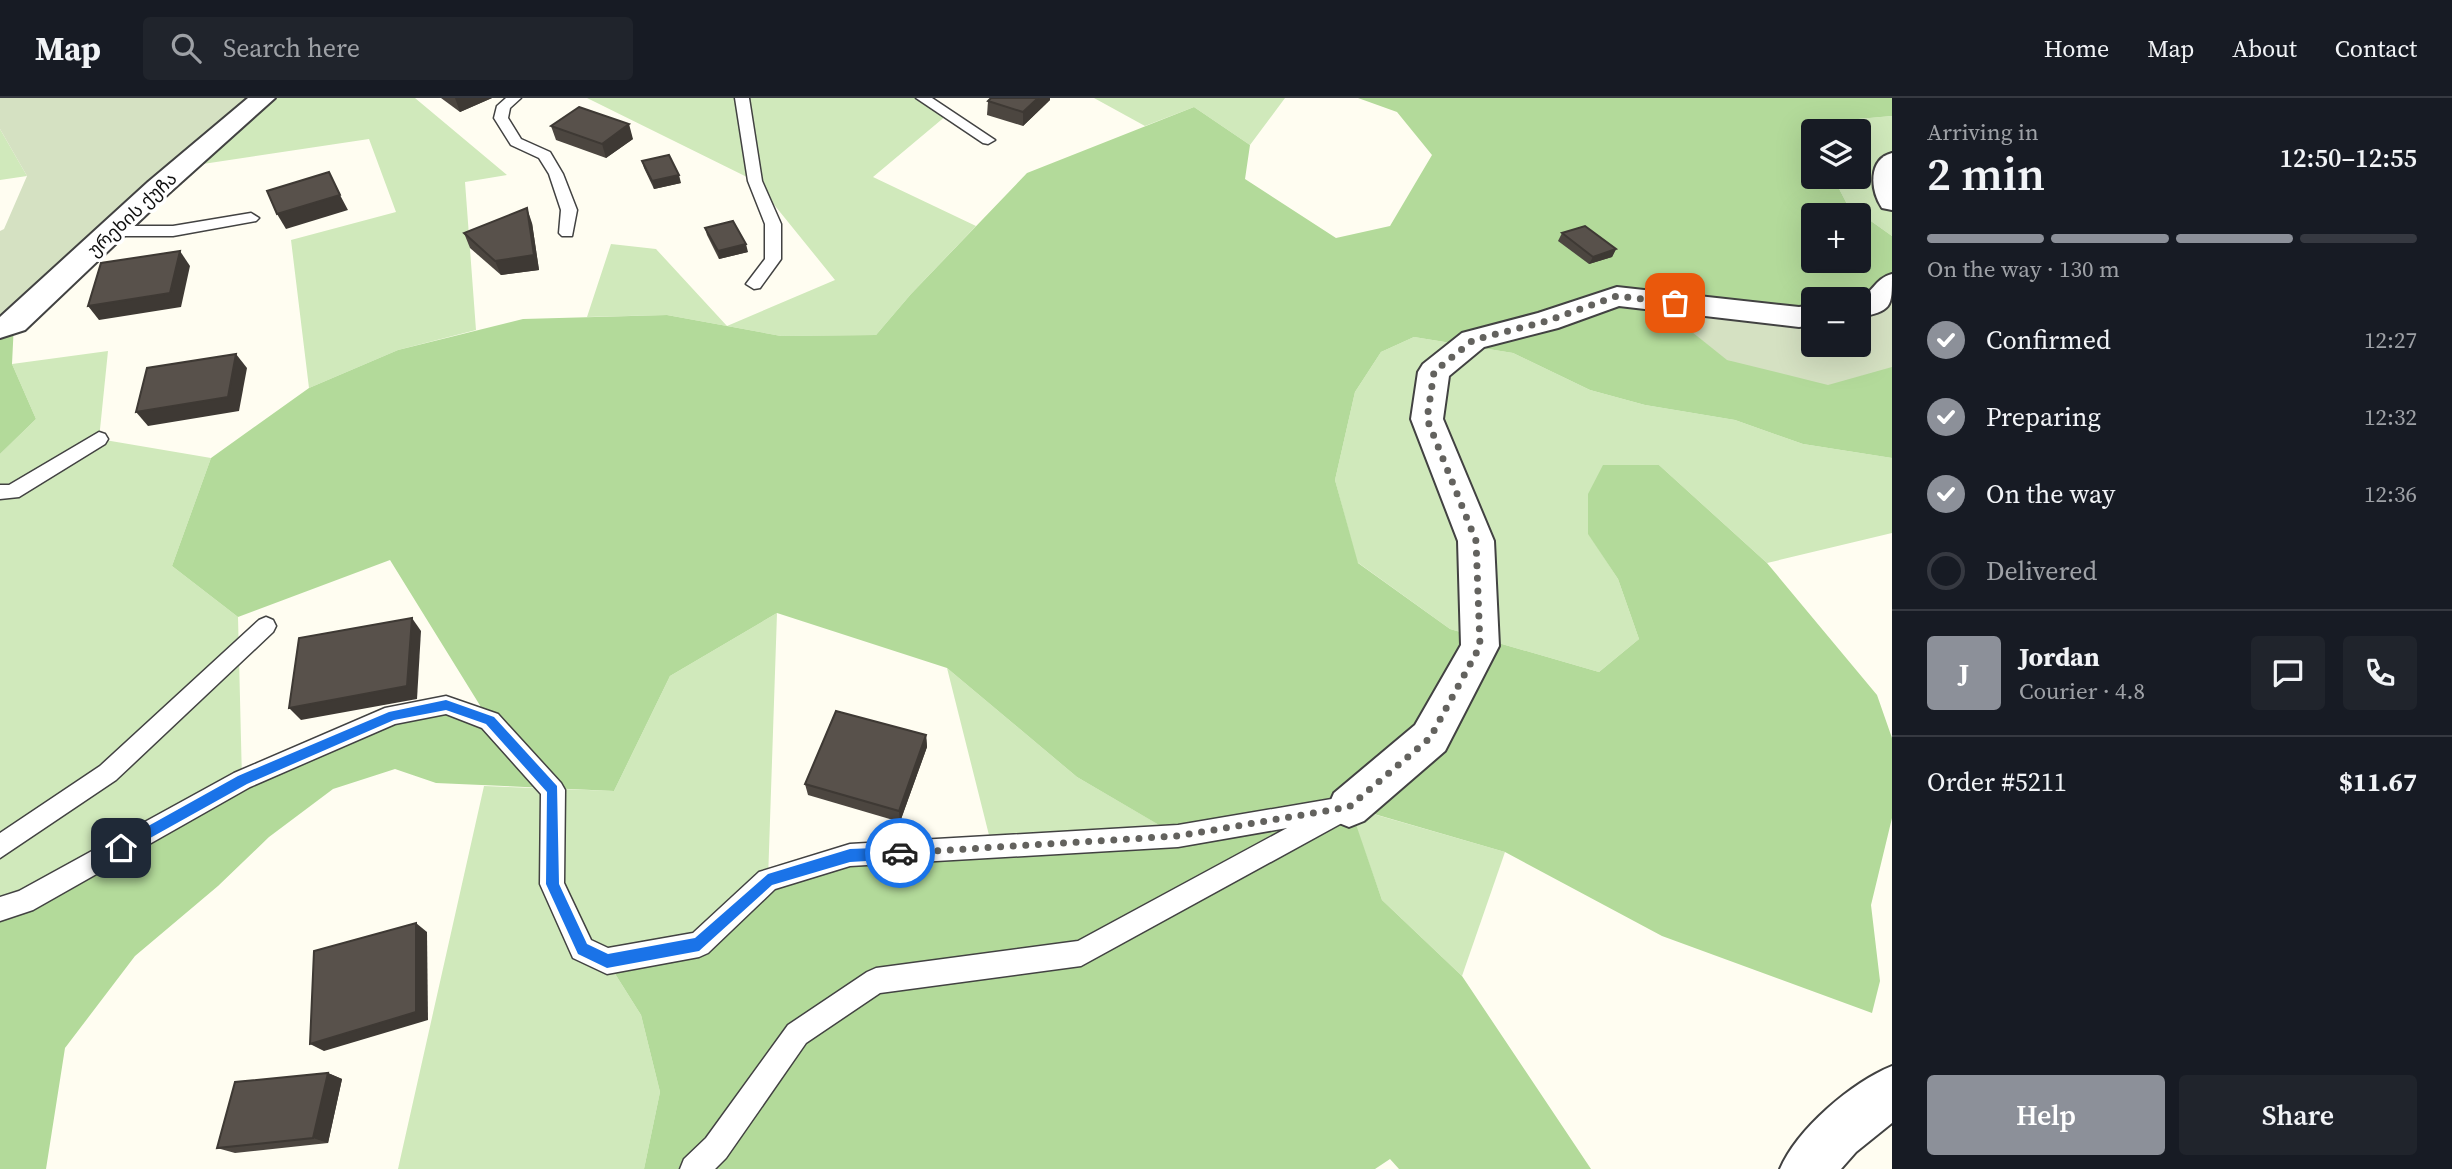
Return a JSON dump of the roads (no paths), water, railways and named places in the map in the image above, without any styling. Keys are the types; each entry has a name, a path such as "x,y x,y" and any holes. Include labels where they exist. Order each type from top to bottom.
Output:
{"street":[{"name":"ურეხის ქუჩა","path":"0,328 14,323 263,98"},
{"path":"1892,161 1888,164 1887,184 1892,202"},
{"path":"1871,305 1876,304 1892,283"},
{"path":"1349,807 1430,738 1480,646 1476,541 1427,419 1434,372 1473,340 1547,321 1617,296 1801,317"},
{"path":"1806,1169 1838,1134 1892,1091"}],"lane":[{"path":"514,98 504,106 501,118 516,142 545,155 556,174 569,210 567,233"},
{"path":"743,98 755,181 773,224 773,260 754,285"},
{"path":"923,98 988,140"},
{"path":"113,231 173,231 251,218"},
{"path":"0,492 12,492 99,439"},
{"path":"0,847 108,773 265,626"},
{"path":"0,909 24,902 242,780 393,715 446,705 490,720 553,790 552,884 582,949 607,961 699,944 768,880 850,855 1178,836 1349,807"},
{"path":"694,1169 716,1148 797,1034 876,981 1081,953 1349,807"}]}
